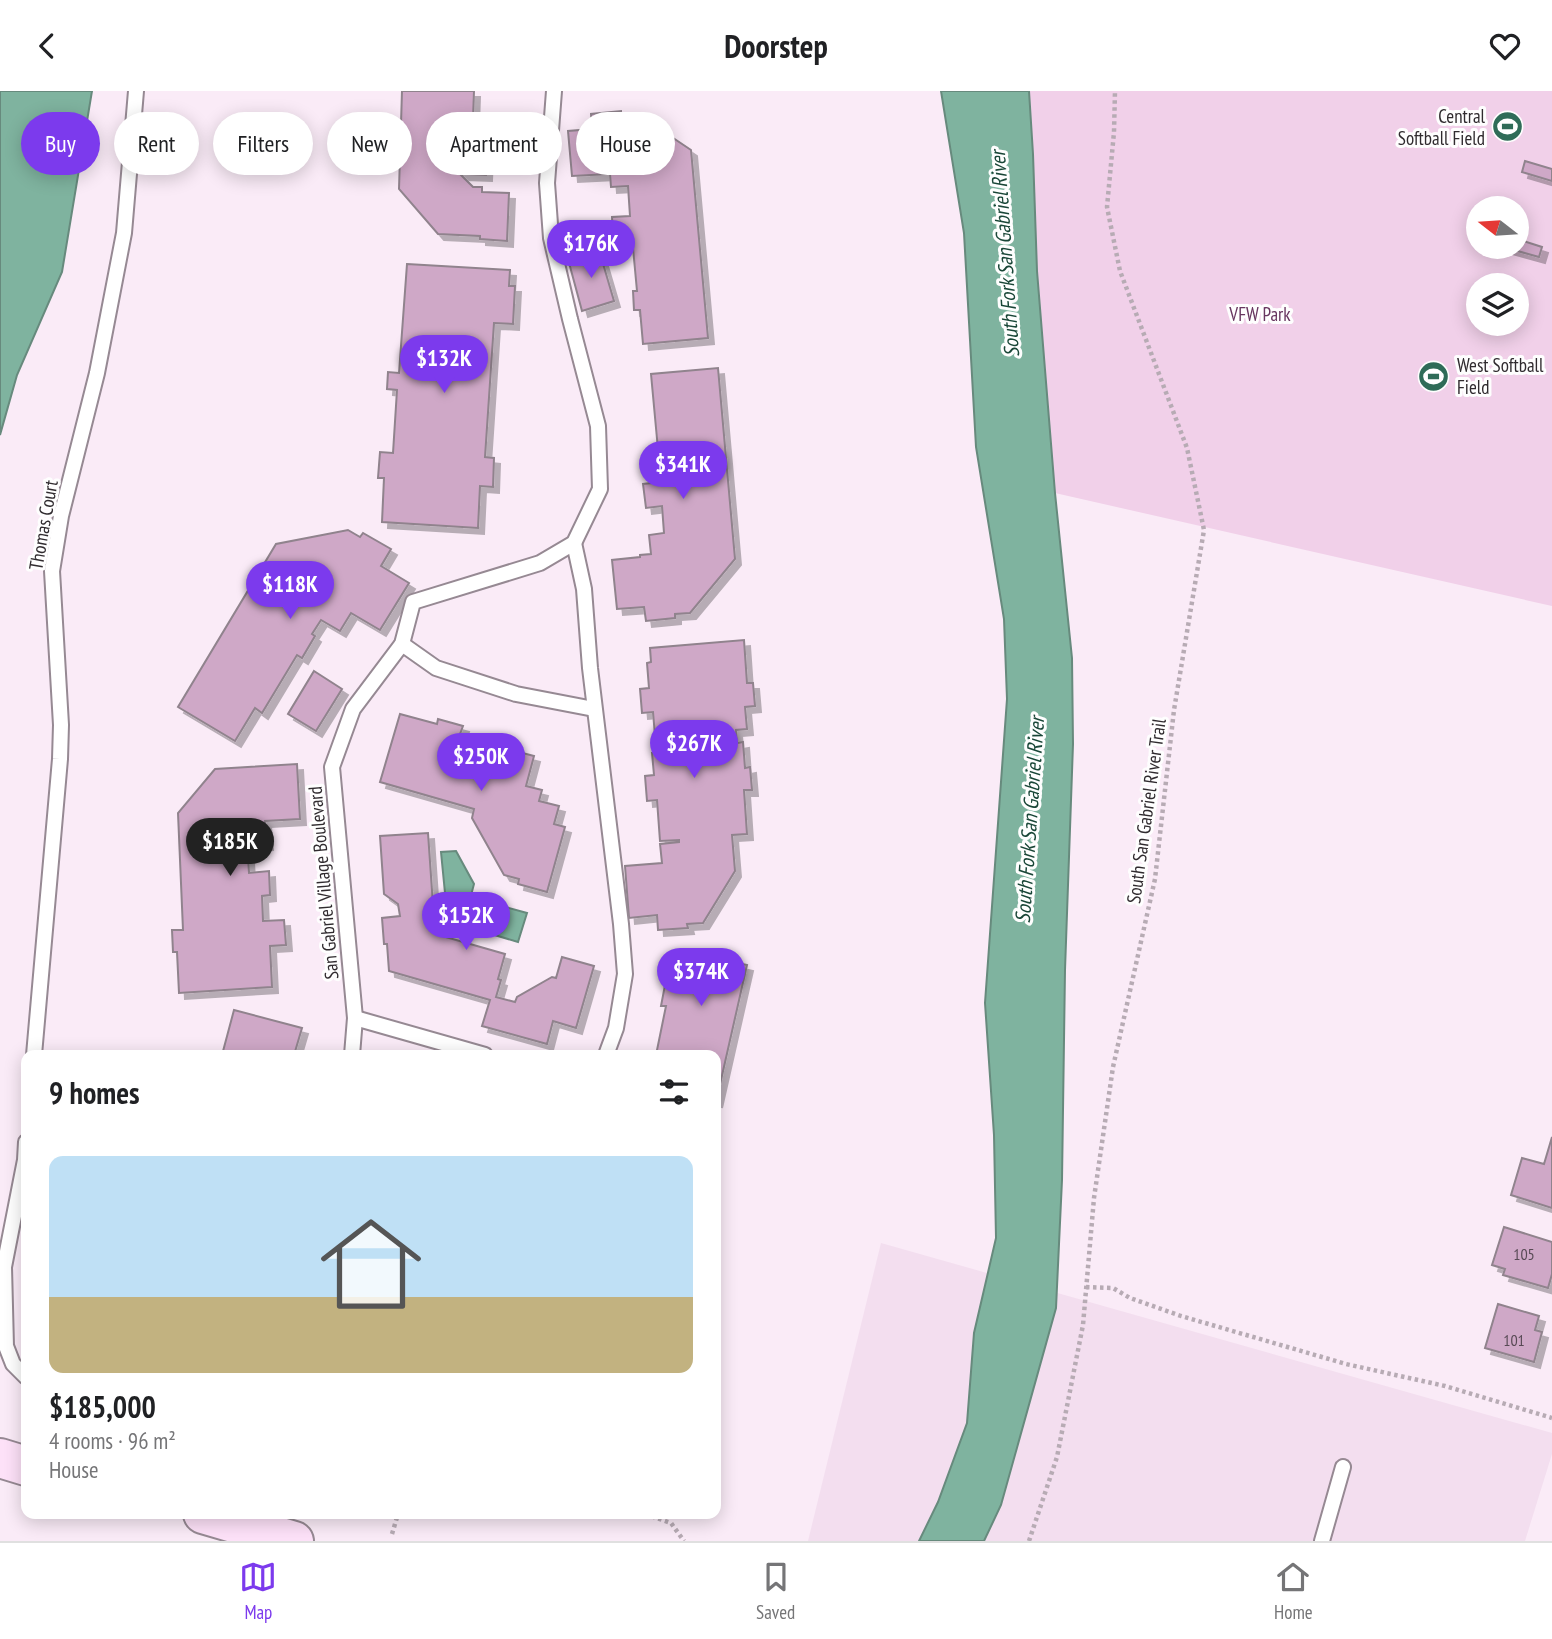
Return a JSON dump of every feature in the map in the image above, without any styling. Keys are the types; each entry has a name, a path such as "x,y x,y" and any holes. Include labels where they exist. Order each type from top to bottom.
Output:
{"main road":[{"path":"0,1458 21,1464"},
{"path":"220,1519 294,1541"}],"lane":[{"name":"Thomas Court","path":"34,1050 60,759 61,725 52,571 61,516 97,373 124,233 136,91"},
{"path":"554,91 547,183 551,238 598,426 600,489 574,543 584,589 594,709 625,975 616,1028 608,1050"},
{"name":"San Gabriel Village Boulevard","path":"352,1050 355,1018 332,767 353,709 402,644 413,602 540,562 574,543"},
{"path":"402,644 436,668 516,694 594,709"},
{"path":"355,1018 467,1050"},
{"path":"21,1180 4,1267 6,1346 13,1364 21,1372"},
{"path":"1322,1541 1343,1467"}],"path":[{"name":"South San Gabriel River Trail","path":"1029,1541 1057,1457 1083,1325 1094,1198 1113,1067 1155,879 1174,710 1204,530 1186,448 1120,271 1108,207 1115,91"},
{"path":"1086,1287 1113,1288 1130,1299 1181,1316 1346,1364 1445,1386 1552,1418"},
{"path":"392,1534 396,1519"},
{"path":"659,1519 671,1523 684,1541"}],"shaded area":[{"path":"881,1243 1552,1433 1552,1454 1525,1541 808,1541"}],"green space":[{"name":"VFW Park","path":"1029,91 1552,91 1552,606 1055,493 1037,271"}],"water":[{"path":"0,91 92,91 89,112 21,112 21,175 78,175 62,272 17,375 0,435"},
{"name":"South Fork San Gabriel River","path":"941,91 1029,91 1037,271 1072,658 1073,744 1065,970 1062,1180 1056,1308 1001,1505 984,1541 919,1541 938,1502 967,1423 974,1333 996,1238 994,1135 985,1003 1007,699 1004,619 976,447 964,233"},
{"path":"456,851 474,884 463,926 454,924 452,930 443,927 441,923 439,894 445,893 441,852"},
{"path":"487,902 527,913 518,942 478,930 479,927 469,924 475,903 486,906"}],"building":[{"path":"402,91 474,91 473,112 426,112 426,175 461,175 473,187 482,187 482,192 509,193 507,241 480,239 480,236 438,234 399,189 399,175 412,175 412,112 401,112"},
{"path":"576,130 576,175 591,175 572,176 568,131"},
{"path":"675,139 691,150 708,338 643,344 640,310 634,310 633,291 637,291 632,237 613,239 612,217 630,216 628,186 611,187 610,175 675,175"},
{"path":"1525,161 1552,169 1552,181 1522,172"},
{"path":"1530,243 1542,247 1539,257 1530,254"},
{"path":"599,250 614,301 582,311 568,259"},
{"path":"407,264 510,270 509,286 515,286 513,324 494,323 485,457 494,458 493,487 480,486 478,528 382,522 384,478 378,478 380,452 393,453 397,390 387,389 388,372 399,373"},
{"path":"718,368 735,559 690,613 675,614 675,618 646,621 644,607 617,609 612,560 651,554 649,535 664,533 662,506 646,508 643,484 661,482 651,374"},
{"path":"348,530 360,537 363,533 391,549 381,566 409,583 380,630 351,613 340,631 321,620 302,658 297,655 262,713 255,708 235,741 178,707 276,544"},
{"path":"744,640 747,683 753,683 755,706 745,707 747,729 736,730 737,743 743,742 745,768 750,767 752,790 744,790 747,834 732,835 735,871 703,923 687,924 688,928 658,930 657,915 629,918 625,866 662,863 660,844 679,842 660,841 657,800 647,801 645,776 654,775 652,753 664,752 663,744 667,744 666,735 655,736 653,712 642,713 640,689 649,688 647,663 651,662 650,648"},
{"path":"314,671 342,689 316,731 288,714"},
{"path":"400,714 437,724 438,719 463,726 460,734 497,742 495,747 534,756 526,786 542,790 539,801 559,806 554,824 565,827 547,892 518,884 519,879 504,875 472,818 474,809 380,782"},
{"path":"297,764 300,819 265,821 267,844 235,846 236,858 248,857 249,873 269,871 270,895 262,896 263,921 284,920 286,945 270,946 272,987 179,993 177,952 173,952 172,930 183,930 178,813 215,769"},
{"path":"428,833 435,934 505,954 496,997 515,1002 517,997 552,977 556,978 562,957 594,966 576,1028 553,1021 547,1044 482,1026 490,1000 389,971 382,918 400,916 398,904 384,894 380,836"},
{"path":"680,950 747,965 721,1080 721,1050 657,1050 666,1006 661,1006 665,985 672,986"},
{"path":"234,1010 302,1028 295,1050 223,1050"},
{"path":"1552,1137 1552,1208 1511,1195 1522,1158 1544,1164"},
{"path":"1504,1227 1552,1242 1552,1274 1548,1288 1503,1275 1505,1269 1492,1265"},
{"path":"1498,1304 1539,1316 1535,1330 1542,1332 1534,1362 1485,1348"}],"place":[{"name":"Central Softball Field","path":"1508,127"},
{"name":"West Softball Field","path":"1434,376"}]}
